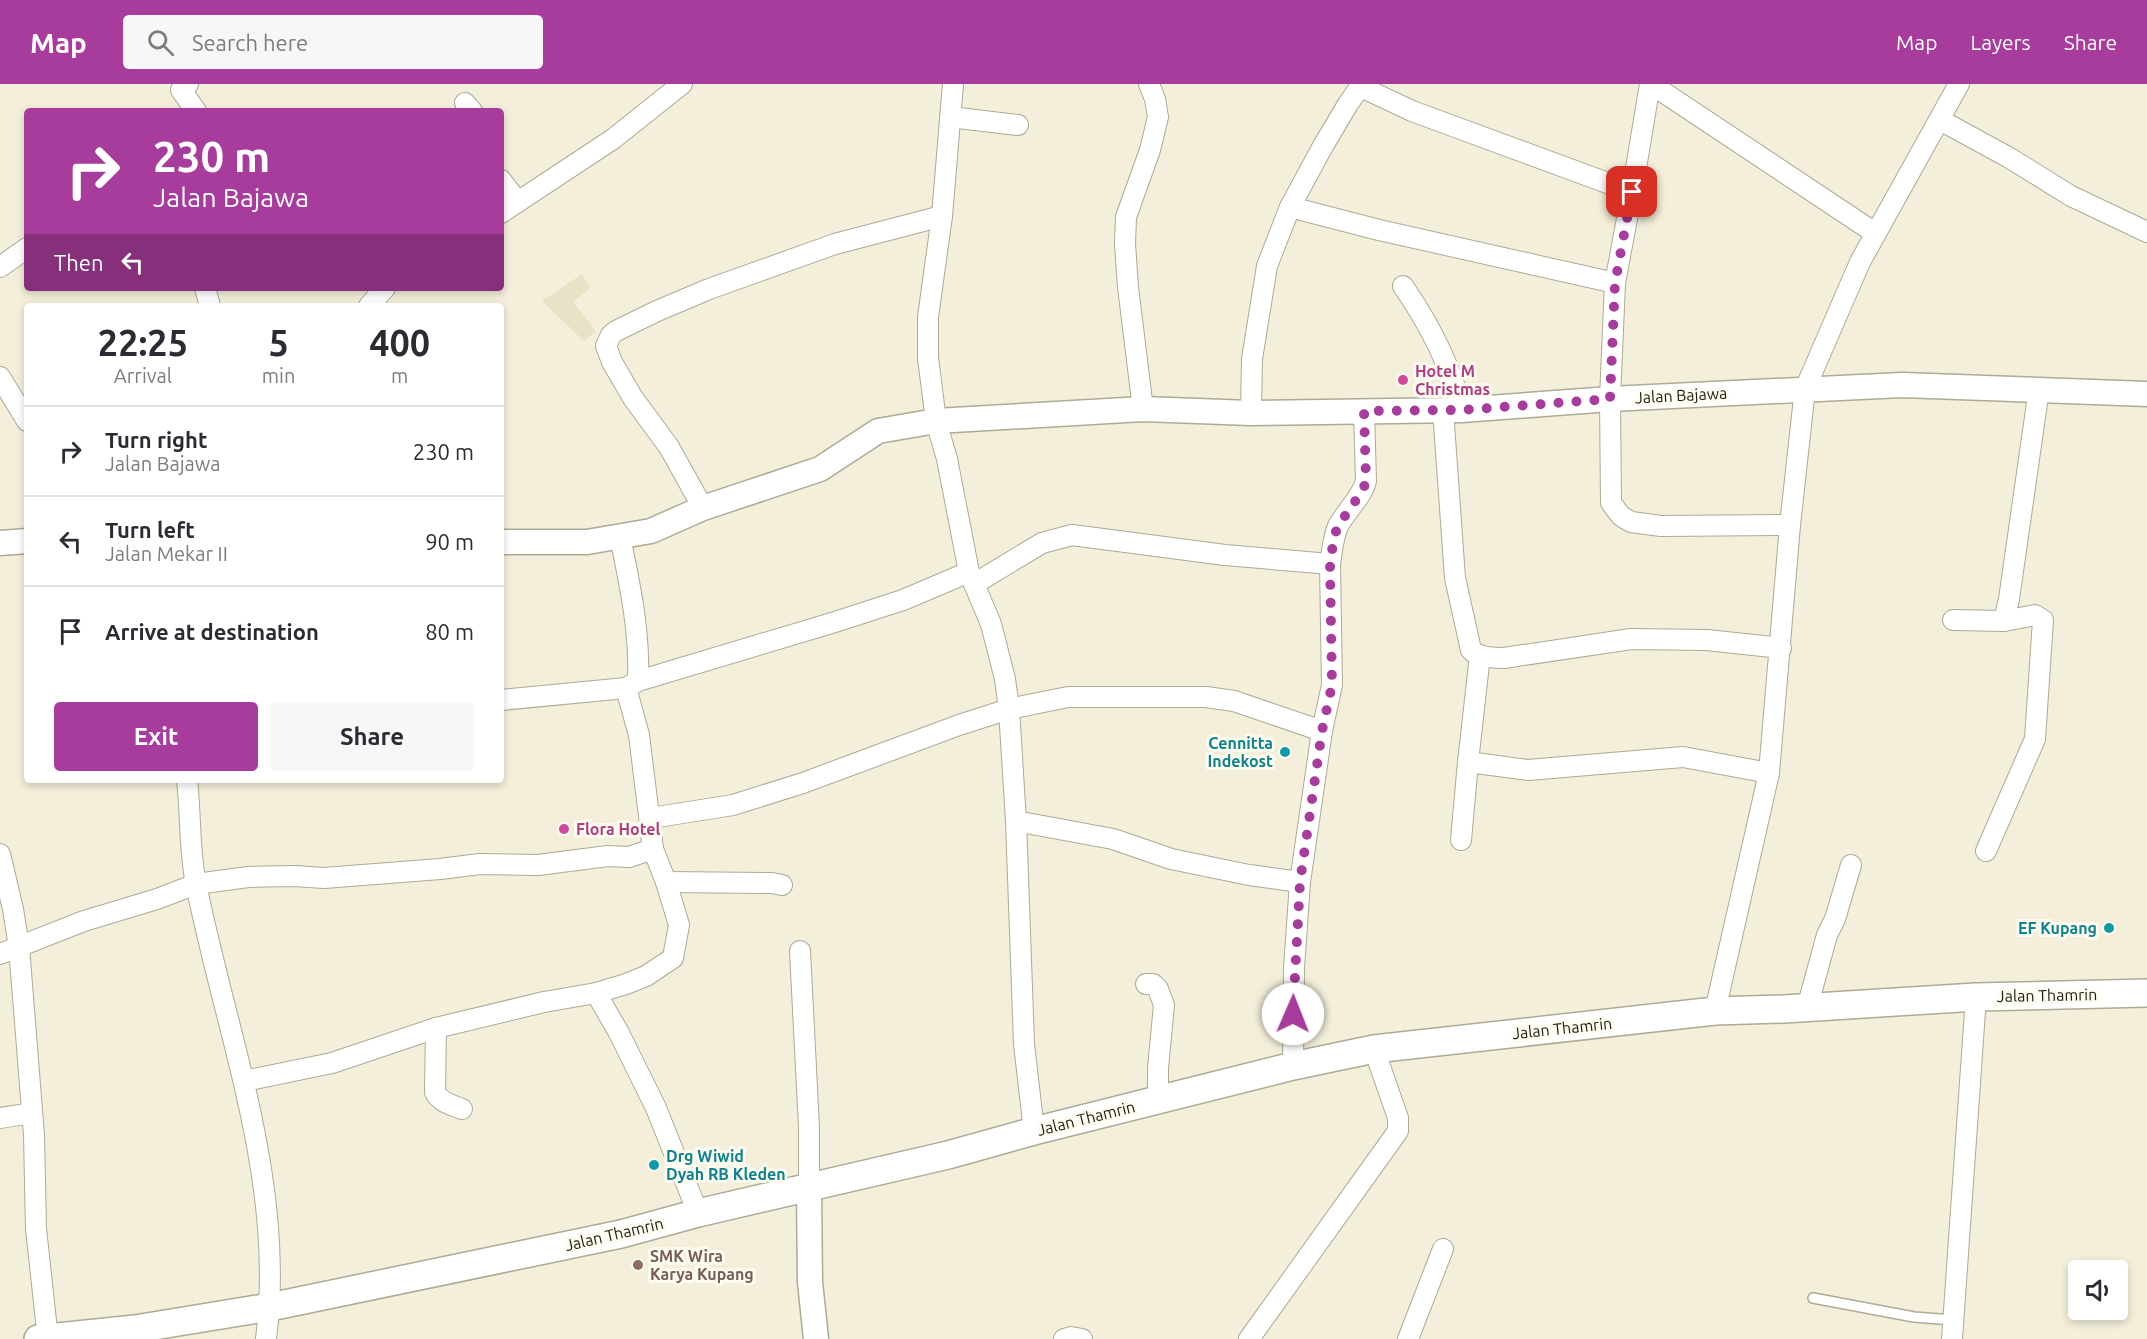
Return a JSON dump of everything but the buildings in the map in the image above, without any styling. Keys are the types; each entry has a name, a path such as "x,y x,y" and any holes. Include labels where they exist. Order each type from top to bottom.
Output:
{"main road":[{"name":"Jalan Thamrin","path":"44,1339 135,1329 270,1307 621,1234 698,1213 948,1155 1293,1066 1374,1049 1715,1011 1807,1008 1976,997 2147,993"}],"street":[{"path":"953,84 942,216 928,317 928,358 936,421 947,459 972,578 991,624 1005,679 1016,820 1024,1044 1034,1131"},
{"path":"1143,409 1128,287 1126,217 1150,150 1158,117 1155,99 1149,84"},
{"path":"1790,525 1661,526 1631,522 1621,516 1611,503 1610,399 1615,283 1650,84 1875,233"},
{"path":"1715,1011 1769,773 1790,525 1805,389 1833,320 1875,233 1959,84"},
{"path":"182,86 194,108"},
{"path":"1251,413 1252,358 1267,266 1290,207 1323,146 1361,86 1412,111 1632,192"},
{"path":"504,190 509,208 613,139 669,88"},
{"path":"950,117 1018,125"},
{"path":"1940,120 2008,157 2071,196 2147,232"},
{"path":"1290,207 1379,230 1615,283"},
{"path":"703,508 669,447 633,398 612,362 606,346 611,334 657,310 709,289 835,244 942,216"},
{"path":"0,267 24,250"},
{"path":"1403,286 1422,312 1446,357 1452,410 1455,578 1471,650 1480,656 1504,658 1632,639 1707,640 1781,648"},
{"path":"372,303 382,291"},
{"path":"0,377 24,416"},
{"name":"Jalan Bajawa","path":"504,542 587,543 651,531 703,508 820,469 878,431 936,421 1143,409 1251,413 1452,410 1610,399 1902,385 2147,394"},
{"path":"2004,621 2038,389"},
{"path":"1293,1066 1294,968 1300,882 1322,731 1332,685 1330,564 1338,526 1363,490 1366,481 1364,411"},
{"path":"504,700 632,684 972,578 1042,543 1072,535 1225,555 1330,564"},
{"path":"243,1081 332,1063 436,1028 544,1002 596,993 646,976 673,958 678,925 666,882 653,849 651,819 632,684 639,655 636,615 620,537"},
{"path":"0,543 24,541"},
{"path":"1953,620 2004,621 2035,615 2043,620 2035,739 1986,851"},
{"path":"1461,840 1480,656"},
{"path":"651,819 733,805 803,783 870,756 1009,709 1068,697 1206,697 1234,701 1322,731"},
{"path":"1468,762 1527,770 1683,756 1769,773"},
{"path":"187,783 196,884 243,1081 265,1186 270,1307 266,1339"},
{"path":"1016,820 1113,839 1171,859 1300,882"},
{"path":"0,954 84,921 158,899 196,884 248,877 324,878 480,864 538,865 608,856 629,857 653,849"},
{"path":"0,854 11,898 19,947 32,1113 36,1229 44,1339"},
{"path":"1807,1008 1827,935 1835,919 1851,865"},
{"path":"666,882 782,885"},
{"path":"800,951 809,1127 810,1282 816,1339"},
{"path":"1146,984 1153,984 1158,989 1164,1005 1158,1068 1158,1100"},
{"path":"596,993 619,1033 656,1108 698,1213"},
{"path":"1952,1330 1976,997"},
{"path":"436,1028 436,1096 462,1109"},
{"path":"1249,1339 1398,1131 1398,1118 1374,1049"},
{"path":"0,1118 32,1113"},
{"path":"1408,1339 1443,1249"},
{"path":"1064,1339 1071,1336 1082,1339"}],"lane":[{"path":"1813,1298 1914,1317 1952,1330"}],"shaded area":[{"path":"582,274 590,288 573,302 596,331 584,341 542,301"}],"place":[{"name":"Hotel M Christmas","path":"1403,380"},
{"name":"Cennitta Indekost","path":"1285,752"},
{"name":"Flora Hotel","path":"564,829"},
{"name":"EF Kupang","path":"2109,928"},
{"name":"Drg Wiwid Dyah RB Kleden","path":"654,1165"},
{"name":"SMK Wira Karya Kupang","path":"638,1265"}],"route":[{"path":"1293,1014 1300,882 1322,731 1332,685 1330,564 1338,526 1353,501 1363,490 1366,481 1364,411 1462,410 1610,399 1615,283 1632,192"}]}
